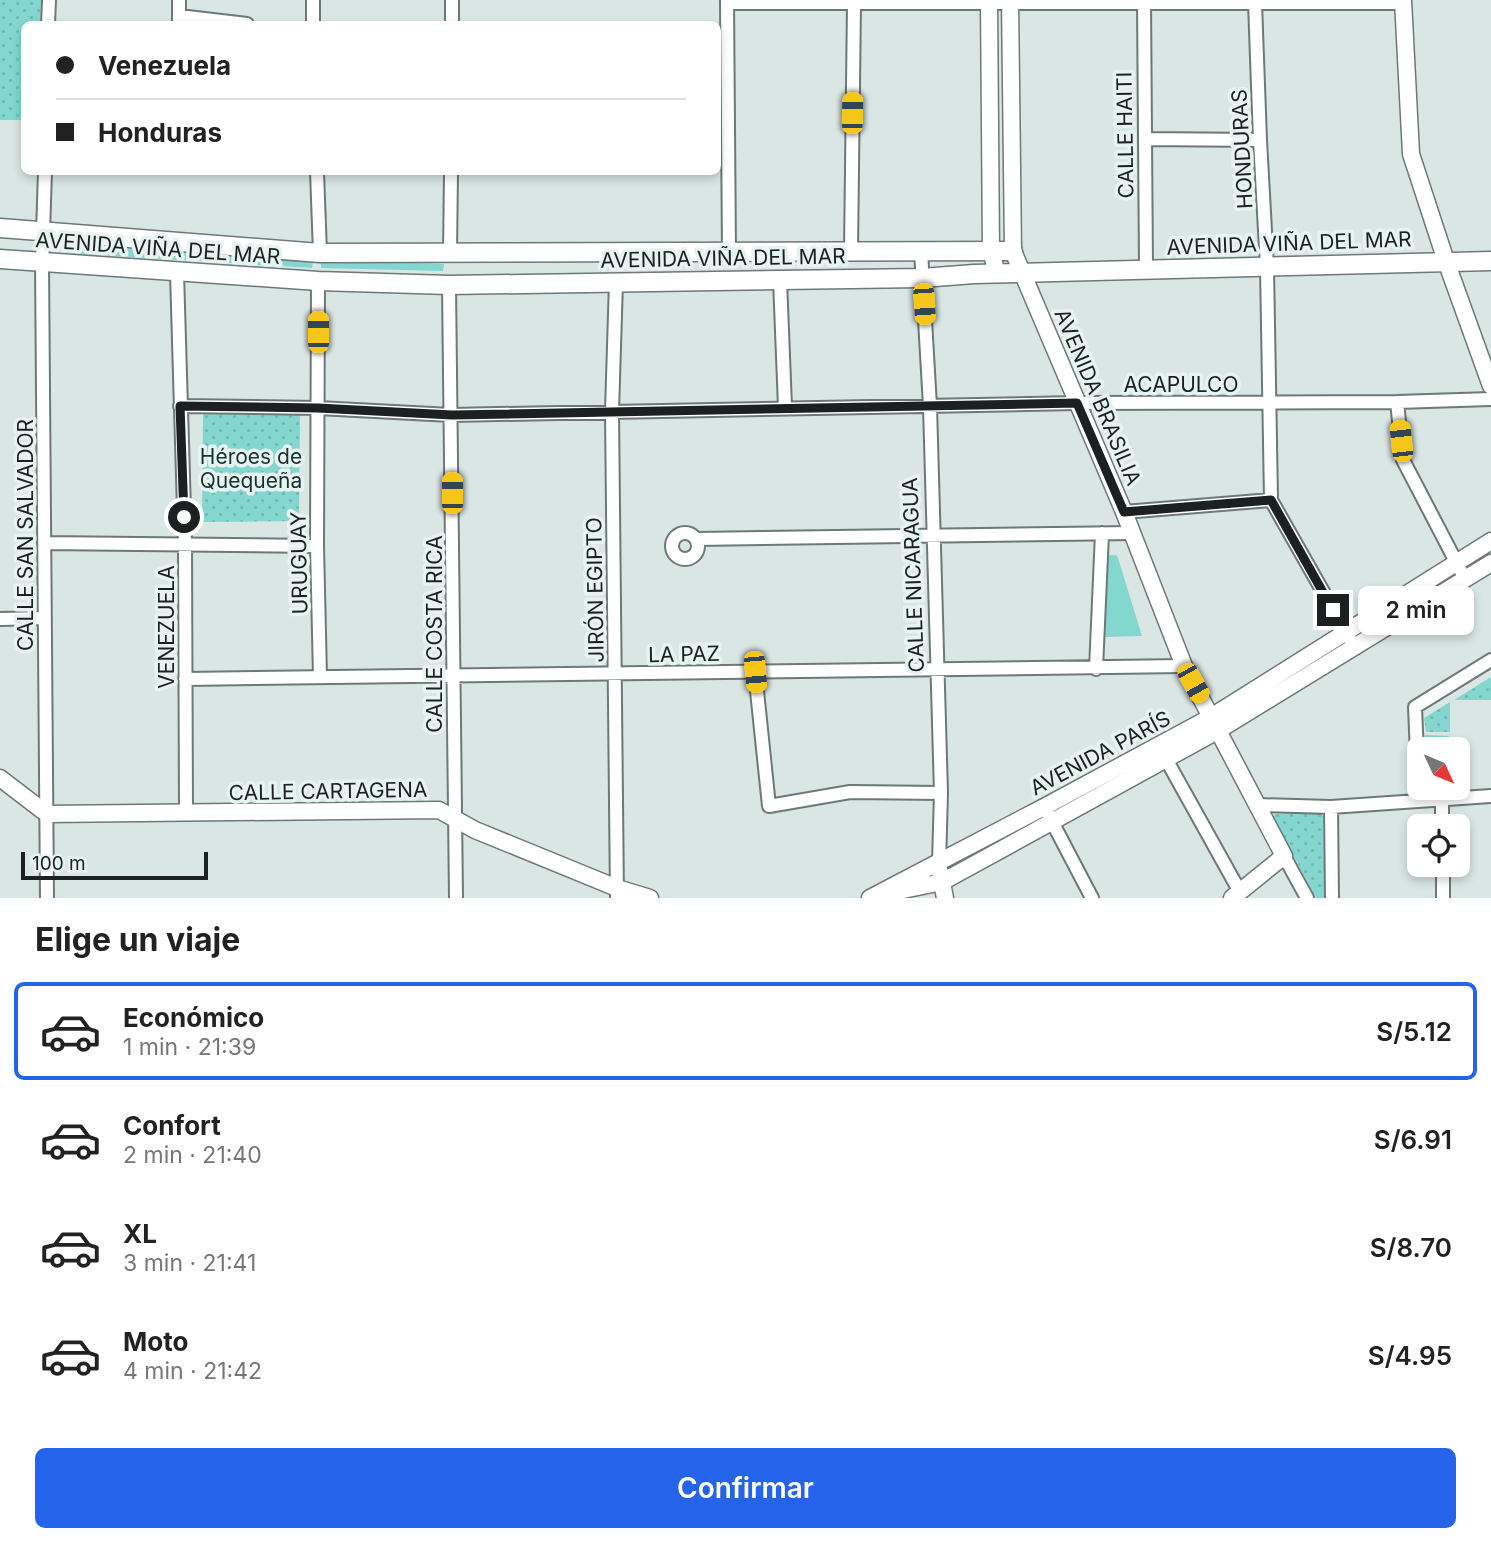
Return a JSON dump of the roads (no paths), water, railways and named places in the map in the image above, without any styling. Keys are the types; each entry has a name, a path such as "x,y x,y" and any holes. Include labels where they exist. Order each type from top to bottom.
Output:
{"main road":[{"name":"AVENIDA VIÑA DEL MAR","path":"0,228 320,253 1013,251"},
{"name":"AVENIDA VIÑA DEL MAR","path":"1446,261 1461,250 1491,249"},
{"name":"AVENIDA VIÑA DEL MAR","path":"0,259 318,281 449,285 922,278 1491,261"}],"street":[{"path":"48,0 48,21"},
{"path":"179,0 179,20"},
{"path":"313,0 313,21"},
{"path":"452,0 452,21"},
{"path":"989,1 991,251 997,274"},
{"name":"AVENIDA BRASILIA","path":"1010,1 1013,251 1124,512 1184,666 1307,898"},
{"name":"CALLE HAITI","path":"1144,1 1146,270"},
{"path":"729,252 723,122 727,2 1403,1 1411,153 1491,386"},
{"path":"851,251 854,3"},
{"name":"HONDURAS","path":"1255,3 1268,267 1271,500 1355,648"},
{"path":"1145,139 1260,140"},
{"name":"CALLE SAN SALVADOR","path":"45,175 42,263 47,898"},
{"path":"317,175 320,253"},
{"path":"450,253 451,175"},
{"name":"CALLE NICARAGUA","path":"921,251 930,406 941,793 939,863 943,890"},
{"name":"VENEZUELA","path":"177,272 184,544 186,814"},
{"path":"780,280 785,407"},
{"name":"URUGUAY","path":"318,281 317,545 320,677"},
{"name":"JIRÓN EGIPTO","path":"616,282 612,411 617,893"},
{"name":"CALLE COSTA RICA","path":"449,285 456,898"},
{"name":"ACAPULCO","path":"180,406 318,408 452,415 785,407 1491,400"},
{"path":"1397,402 1403,460 1465,579"},
{"path":"1124,512 1271,500"},
{"path":"1097,669 1102,533"},
{"path":"696,539 1132,533"},
{"name":"AVENIDA PARÍS","path":"939,863 1166,759 1346,632 1491,541"},
{"path":"44,543 317,545"},
{"name":"AVENIDA PARÍS","path":"943,890 1048,814 1355,648 1491,562"},
{"path":"0,619 45,618"},
{"path":"1419,801 1415,707 1491,660"},
{"name":"LA PAZ","path":"185,679 1184,666"},
{"path":"755,672 769,806 850,792 941,793"},
{"path":"1166,759 1236,895 1284,856"},
{"path":"0,778 47,814"},
{"path":"1470,797 1491,796"},
{"path":"1257,805 1331,807 1430,800"},
{"path":"1331,807 1332,898"},
{"name":"CALLE CARTAGENA","path":"47,814 439,810 475,830 617,893 650,898"},
{"path":"1048,814 1092,898"},
{"path":"873,897 897,882 939,863"},
{"path":"1443,877 1443,898"},
{"path":"873,897 943,890"}],"park label":[{"name":"Héroes de Quequeña","path":"251,468"}]}
